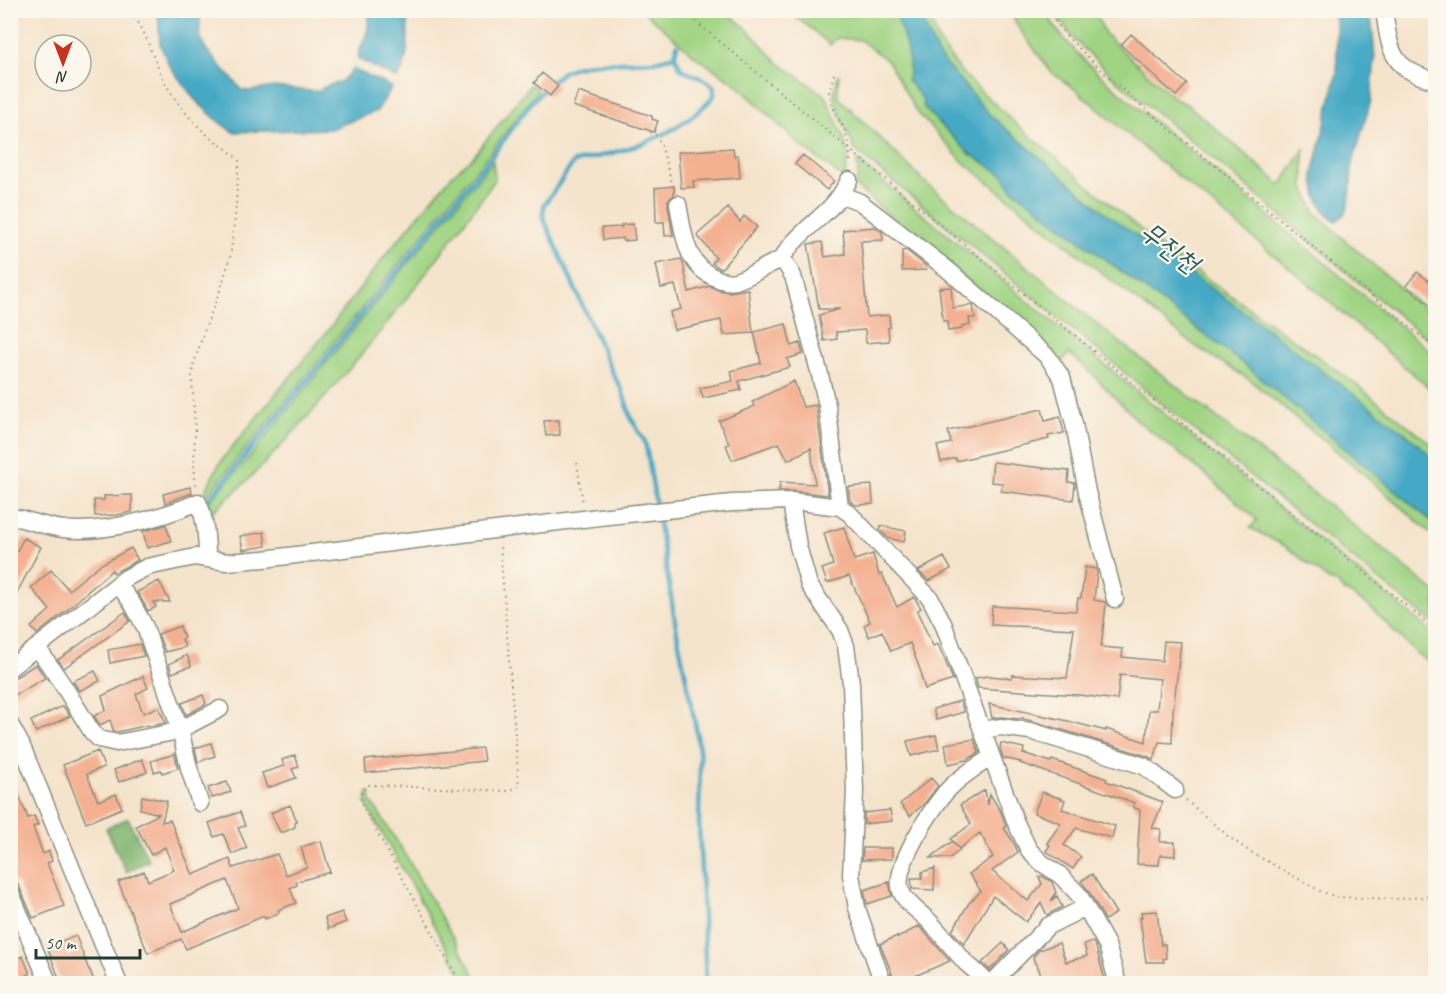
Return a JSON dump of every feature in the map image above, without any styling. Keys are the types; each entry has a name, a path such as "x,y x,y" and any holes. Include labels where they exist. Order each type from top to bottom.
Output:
{"street":[{"path":"1384,10 1388,39 1395,58 1406,70 1436,81"},
{"path":"678,204 687,244 696,265 708,275 728,282 741,280 780,260 798,237 826,213 845,187 860,202 946,269 1048,357 1062,378 1074,424 1087,492 1115,600"},
{"path":"780,260 785,263 793,276 820,375 827,405 840,507"},
{"path":"791,501 798,546 809,585 840,630 846,646 851,683 855,791 851,875 857,908 883,984"},
{"path":"10,668 126,579 147,567 195,557 227,562 264,559 732,502 791,501 840,507 849,513 930,598 944,624 1016,823 1029,850 1060,875 1079,895 1107,945 1118,984"},
{"path":"18,518 62,529 86,531 143,521 199,506 207,542 207,558"},
{"path":"118,585 132,603 145,627 180,729 200,802"},
{"path":"37,647 80,710 92,732 99,739 117,742 131,741 169,733 220,709"},
{"path":"10,723 21,744 119,983"},
{"path":"983,730 1001,727 1030,731 1106,754 1144,766 1174,790"},
{"path":"992,757 946,793 920,830 906,856 899,880 900,890 905,898 990,984 1048,926 1086,907"},
{"path":"10,891 49,984"}],"path":[{"path":"125,10 134,16 143,30 170,91 187,114 239,161 230,258 194,363 192,376 199,506"},
{"path":"682,10 850,151 1436,630"},
{"path":"1050,10 1053,18 1072,42 1112,81 1436,348"},
{"path":"834,74 829,92 832,105 846,133 850,151 845,187"},
{"path":"650,132 655,134 661,144 678,204"},
{"path":"577,463 585,519"},
{"path":"461,984 362,805 361,791 369,784 507,790 519,786 498,530"},
{"path":"1174,790 1235,841 1320,891 1336,897 1396,899 1436,896"}],"green space":[{"path":"643,11 725,11 745,27 778,62 826,96 844,138 848,155 846,172 842,177 800,145 735,83 697,58"},
{"path":"787,11 895,11 908,56 907,80 922,98 924,108 970,154 1004,175 1011,188 1245,365 1435,524 1435,537 1351,463 1247,378 1195,346 963,162 916,111 888,61 860,40 837,38 830,45"},
{"path":"918,11 928,11 938,40 960,71 1015,123 1159,245 1348,378 1435,447 1435,459 1405,433 1108,215 991,116 938,55"},
{"path":"1009,11 1047,11 1063,37 1102,77 1435,355 1435,393 1304,280 1076,90 1051,72"},
{"path":"1054,11 1094,11 1106,35 1175,99 1188,105 1281,185 1304,149 1304,187 1315,212 1435,318 1435,345 1115,79 1075,40"},
{"path":"839,74 838,97 927,184 1098,325 1339,513 1435,592 1435,625 1206,440 854,149 834,99 834,89"},
{"path":"531,84 538,90 486,158 204,499 202,497 228,452 326,333 384,257 453,174 473,157"},
{"path":"857,160 1435,634 1435,666 1417,654 1368,605 1330,581 1285,546 1250,528 1257,520 1205,474 1138,421 1069,353 1060,364 991,300 855,186 858,175"},
{"path":"493,161 495,180 381,331 288,438 250,478 209,515 205,507 251,455"},
{"path":"370,792 371,801 402,849 479,983 466,983 366,804 367,793"},
{"path":"128,818 149,861 126,872 106,828"}],"water":[{"path":"158,11 200,11 200,35 203,43 212,57 241,90 274,87 319,91 342,81 353,69 392,87 377,111 331,129 233,132 195,100 169,65 160,44"},
{"path":"368,11 407,11 407,53 399,77 395,78 358,59 367,30"},
{"path":"895,11 918,11 938,55 991,116 1108,215 1250,316 1405,433 1435,459 1435,524 1245,365 1011,188 1004,175 970,154 924,108 922,98 907,80 908,56"},
{"path":"1334,11 1368,11 1372,25 1375,58 1371,100 1352,166 1347,211 1337,221 1327,216 1317,197 1313,175 1337,72"}],"building":[{"path":"1131,34 1187,84 1176,96 1121,45"},
{"path":"542,73 558,86 550,96 534,83"},
{"path":"578,92 652,116 652,119 658,121 654,132 573,106"},
{"path":"733,148 734,156 738,155 740,178 693,181 694,187 681,188 678,152"},
{"path":"803,155 834,181 827,190 795,164"},
{"path":"674,186 674,195 668,200 673,235 665,236 664,222 656,222 655,188"},
{"path":"728,208 740,222 744,216 757,227 721,269 712,263 716,258 697,235"},
{"path":"633,224 635,240 623,241 623,238 603,240 602,228"},
{"path":"875,227 882,232 883,240 861,241 867,317 889,315 889,341 866,343 865,330 836,332 837,339 824,341 819,315 840,309 819,309 808,244 822,242 825,257 845,254 843,230"},
{"path":"906,250 926,266 926,270 902,271 902,251"},
{"path":"681,259 689,292 710,286 729,292 748,289 753,333 724,335 721,320 674,330 670,312 681,309 675,285 661,288 656,264"},
{"path":"1417,272 1436,286 1436,310 1406,286"},
{"path":"951,287 953,308 973,305 975,318 969,318 970,325 962,326 962,329 948,331 947,321 943,321 939,288"},
{"path":"786,324 791,346 800,343 803,354 787,359 790,367 739,381 741,390 703,398 700,388 733,381 731,371 761,363 754,332"},
{"path":"794,381 803,407 816,405 828,495 779,491 780,482 815,484 811,448 788,460 779,443 732,460 726,445 729,444 719,421 755,406 752,402"},
{"path":"1042,409 1045,421 1060,417 1064,433 1048,436 1049,439 956,461 956,458 941,462 937,446 951,443 948,431"},
{"path":"559,420 560,435 546,436 544,421"},
{"path":"993,462 1069,471 1068,482 1075,483 1073,500 1001,491 1002,483 991,482"},
{"path":"872,485 873,504 856,505 850,501 848,487"},
{"path":"190,487 192,493 165,503 163,494"},
{"path":"132,495 132,512 95,516 94,500 104,500 104,496"},
{"path":"166,525 171,541 147,548 143,531"},
{"path":"881,526 906,531 904,542 888,538 880,530"},
{"path":"844,527 854,560 873,554 879,575 882,574 897,607 914,597 921,608 917,611 933,646 938,644 953,680 925,689 910,643 891,651 882,631 869,637 864,625 870,622 849,576 827,583 822,569 833,565 824,533"},
{"path":"264,532 266,546 243,550 240,536"},
{"path":"24,538 41,547 10,606 10,563"},
{"path":"131,548 138,560 114,573 112,570 37,634 31,627 50,610 31,588 51,570 69,590 98,566"},
{"path":"944,557 951,569 929,581 918,571"},
{"path":"1085,567 1096,569 1094,600 1105,602 1106,605 1101,647 1123,649 1122,657 1162,661 1164,641 1181,642 1172,743 1159,742 1154,760 1023,718 992,718 989,704 1106,731 1106,729 1146,742 1149,710 1157,710 1160,679 1120,675 1117,700 978,688 975,678 988,676 1067,678 1074,629 991,625 992,606 1076,611 1078,598 1081,598"},
{"path":"159,581 170,602 153,602 156,607 148,611 137,592"},
{"path":"125,612 130,621 64,668 58,660"},
{"path":"180,626 185,647 165,652 158,634"},
{"path":"140,644 144,656 110,663 108,650"},
{"path":"187,655 191,666 172,673 169,664"},
{"path":"36,664 45,678 10,698 10,678 16,677"},
{"path":"95,671 100,681 79,691 73,681"},
{"path":"143,676 148,688 136,694 143,713 158,707 166,723 117,732 114,732 110,720 100,725 94,716 106,710 102,696"},
{"path":"203,695 206,704 186,715 182,703"},
{"path":"960,701 964,712 936,720 933,709"},
{"path":"63,706 70,716 36,732 31,721"},
{"path":"936,735 939,749 911,756 907,741"},
{"path":"974,739 979,753 967,760 948,764 945,744"},
{"path":"211,743 215,756 198,762 195,748"},
{"path":"1001,743 1024,748 1023,753 1051,762 1052,760 1107,779 1106,781 1163,802 1152,828 1161,829 1160,842 1175,842 1175,856 1160,855 1159,865 1137,864 1140,810 1133,807 1135,803 1021,762 1003,758"},
{"path":"482,748 484,761 366,773 365,760"},
{"path":"98,751 104,767 87,774 98,801 116,794 122,808 86,823 63,765"},
{"path":"175,754 178,768 162,773 161,770 154,772 151,761"},
{"path":"295,755 299,767 292,769 296,778 267,788 262,773 284,766 282,760"},
{"path":"142,759 147,772 119,782 114,770"},
{"path":"10,773 28,818 34,816 38,825 33,827 43,854 49,851 52,861 47,863 64,906 33,918 19,886 16,882 10,881"},
{"path":"931,778 938,786 924,804 910,816 900,804"},
{"path":"227,782 231,792 212,798 208,788"},
{"path":"985,790 988,805 990,794 1001,812 1006,827 1004,828 1018,852 992,871 1028,901 1042,884 1039,877 1042,876 1052,882 1056,893 1051,901 1057,896 1062,907 1047,915 1041,903 1026,922 993,896 964,944 952,931 969,903 981,891 969,874 993,857 980,833 959,849 951,839 971,824 960,805"},
{"path":"1042,792 1065,800 1062,809 1115,826 1112,838 1076,828 1064,845 1081,857 1073,869 1046,851 1050,845 1047,843 1061,823 1034,813"},
{"path":"142,796 167,801 162,822 170,820 193,875 230,859 233,868 277,854 286,875 307,867 301,847 321,841 330,872 296,882 297,885 290,888 296,903 278,910 279,913 265,919 264,916 186,949 181,939 148,953 118,882 144,871 148,881 174,870 165,847 151,855 136,826 159,814 140,809","holes":["227,880 238,908 182,932 170,904"]},
{"path":"290,805 297,821 295,827 280,832 271,813"},
{"path":"890,810 892,821 864,824 864,813"},
{"path":"240,812 245,826 238,828 247,848 232,854 223,834 214,837 209,823"},
{"path":"953,841 960,850 950,858 930,858"},
{"path":"863,848 892,848 892,859 862,860"},
{"path":"935,868 934,890 912,889 911,878 922,878 922,872"},
{"path":"1092,874 1116,913 1105,920 1081,881"},
{"path":"889,882 892,896 867,904 864,890"},
{"path":"1157,911 1161,945 1165,944 1166,958 1163,959 1164,962 1146,962 1141,912"},
{"path":"342,912 346,922 328,929 325,918"},
{"path":"919,926 950,961 917,975 919,980 911,984 893,984 892,974 880,944 897,936 898,938"},
{"path":"76,936 95,984 61,984 47,946"},
{"path":"1093,942 1106,984 1044,984 1033,957 1039,950 1059,943 1066,962 1087,956 1084,944"},
{"path":"1003,943 1009,950 990,970 982,963"},
{"path":"23,956 30,974 10,982 10,961"}],"waterway":[{"path":"677,45 675,56 681,69 707,81 714,87 714,96 684,122 650,141 574,162 544,205 543,217 622,390 631,418 645,442 700,757 699,824 706,984"},
{"path":"202,504 210,498 490,159 532,102 552,81 563,72 594,63 654,61 675,56"},
{"path":"10,525 26,528"}],"water label":[{"name":"무진천","path":"1170,247"}]}
